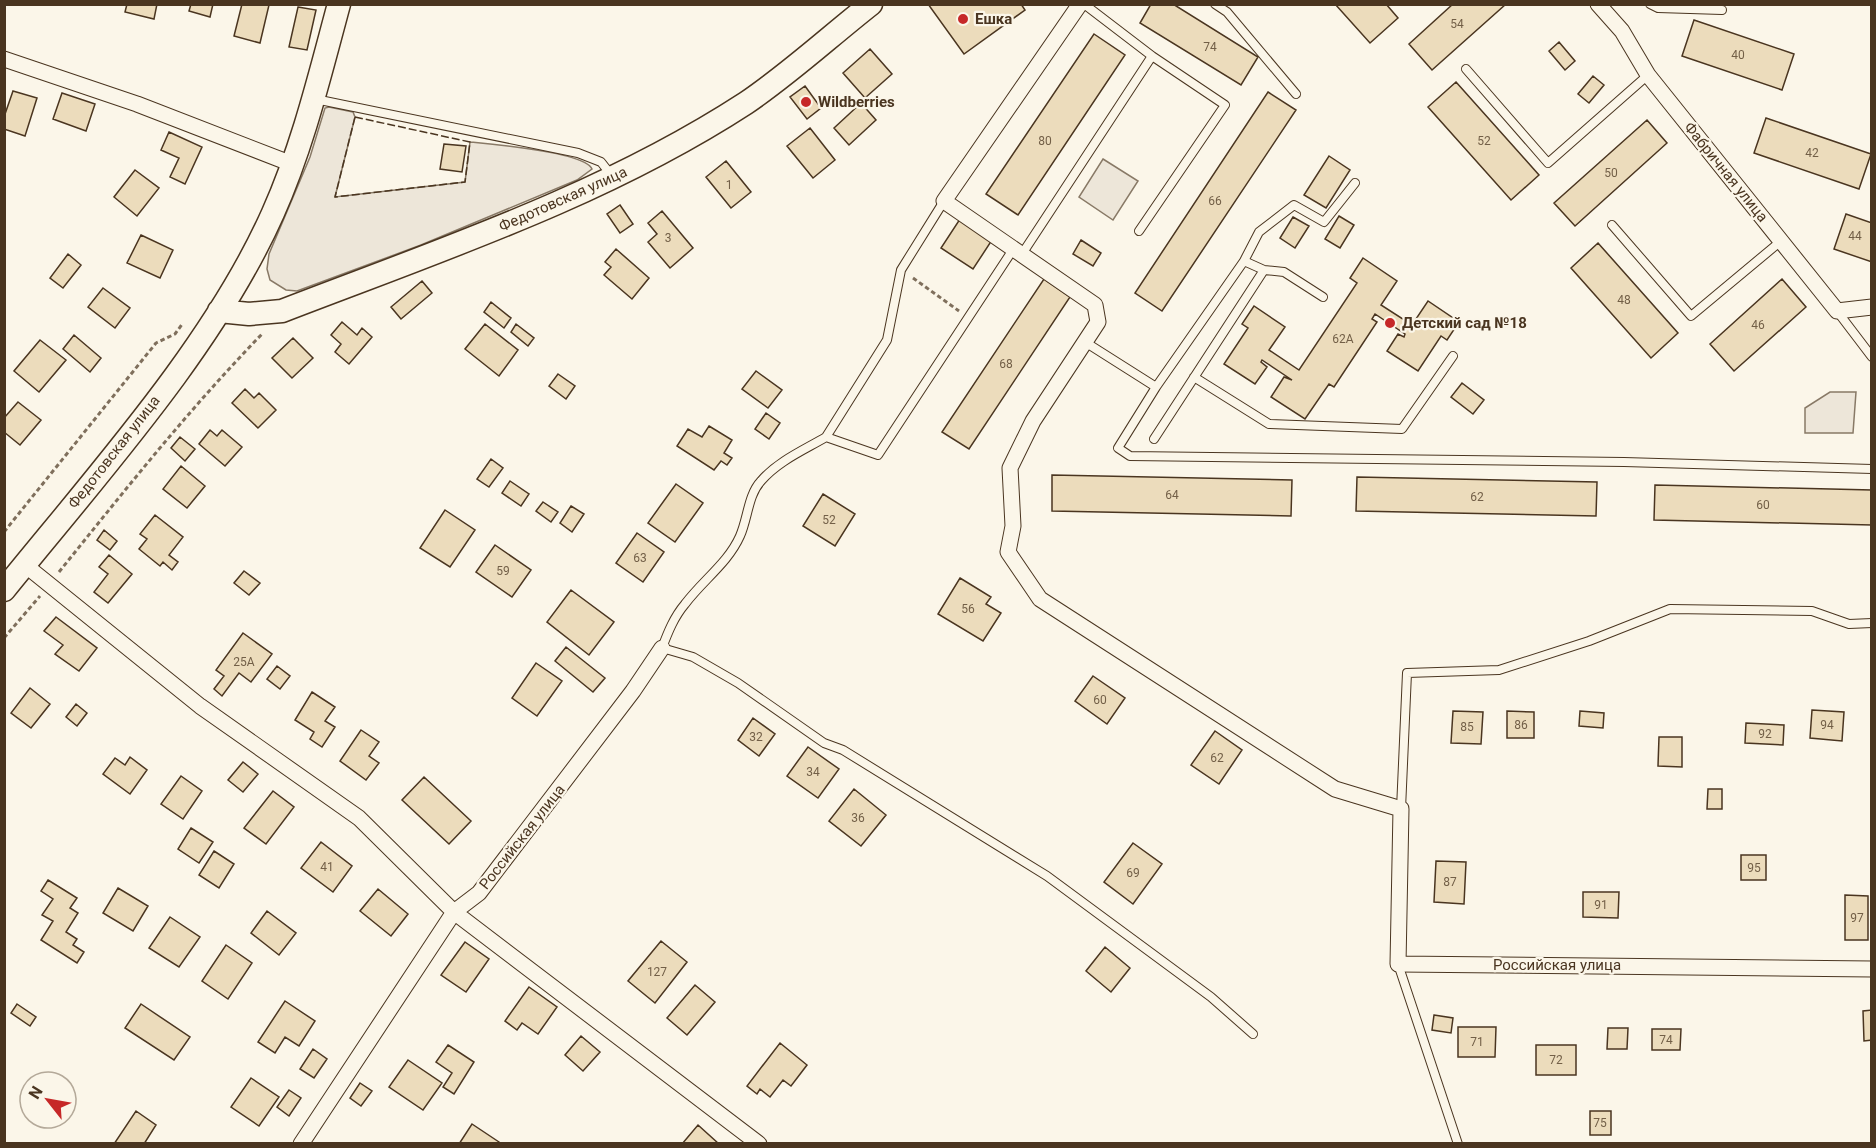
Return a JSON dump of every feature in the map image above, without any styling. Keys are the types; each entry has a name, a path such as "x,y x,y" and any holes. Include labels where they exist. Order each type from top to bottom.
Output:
{"street":[{"name":"Федотовская улица","path":"4,590 162,392 219,312 273,214 313,99 339,4"},
{"name":"Федотовская улица","path":"219,312 249,314 282,311 520,219 612,178 658,155 747,102 871,4"},
{"path":"1082,4 944,201 1095,305 1098,322 1033,421 1011,468 1013,526 1008,552 1040,600 1335,789 1401,809 1398,964"},
{"name":"Фабричная улица","path":"1598,4 1622,31 1648,75 1837,310"},
{"path":"4,59 137,104 292,164"},
{"path":"1837,310 1872,307"},
{"path":"25,565 200,706 359,818 454,912 759,1143"},
{"name":"Российская улица","path":"301,1143 454,912 479,893 633,691 662,648"},
{"name":"Российская улица","path":"1398,964 1872,969"}],"lane":[{"path":"1082,4 1152,57 1225,105 1139,231"},
{"path":"1215,4 1227,12 1296,94"},
{"path":"1650,4 1658,8 1722,10"},
{"path":"826,437 878,455 969,319 1152,57"},
{"path":"1466,69 1548,163 1648,75"},
{"path":"313,99 578,153 601,162 612,178"},
{"path":"1355,183 1324,222 1294,205 1259,231 1244,261 1156,387 1118,448 1130,456 1624,462 1872,469"},
{"path":"944,201 902,270 887,340 826,437 772,470 760,482 753,492 740,538 727,558 685,603 670,626 662,648 693,657 729,678 824,743 843,750 1047,876 1211,997 1253,1034"},
{"path":"1612,225 1691,316 1781,241"},
{"path":"1244,261 1264,270 1284,272 1323,297"},
{"path":"1154,440 1264,270"},
{"path":"1837,310 1872,357"},
{"path":"1085,342 1156,387"},
{"path":"1194,377 1269,424 1402,429 1453,356"},
{"path":"1401,809 1407,673 1499,670 1589,641 1670,609 1812,611 1850,624 1872,623"},
{"path":"1398,964 1458,1143"}],"path":[{"path":"902,270 969,319"},
{"path":"4,532 156,343 175,334 183,323"},
{"path":"4,638 167,438 224,373 269,327"}],"shaded area":[{"path":"325,108 353,112 355,117 335,197 465,182 470,142 556,154 586,163 592,169 577,180 421,245 297,291 286,290 270,280 267,269 269,254 310,157"},
{"path":"1103,159 1138,181 1113,220 1079,197"},
{"path":"1830,392 1856,392 1853,433 1805,433 1805,408"}],"building":[{"path":"127,4 157,4 154,19 125,12"},
{"path":"191,4 213,4 210,17 189,11"},
{"path":"242,4 269,5 260,43 234,36"},
{"path":"928,4 1021,4 1025,10 964,54"},
{"path":"1151,4 1173,4 1258,57 1241,85 1140,23"},
{"path":"1335,4 1386,4 1398,18 1370,43"},
{"path":"1453,4 1506,4 1432,70 1409,44"},
{"path":"298,7 316,10 307,50 289,47"},
{"path":"1694,20 1794,54 1782,90 1682,56"},
{"path":"1094,34 1125,55 1018,215 986,194"},
{"path":"1559,42 1575,61 1565,70 1549,51"},
{"path":"870,49 892,74 865,98 843,73"},
{"path":"1593,76 1604,85 1589,103 1578,94"},
{"path":"1456,82 1539,175 1511,200 1428,107"},
{"name":"Wildberries","path":"805,86 821,108 807,119 790,97"},
{"path":"13,91 37,98 25,136 4,129 4,117"},
{"path":"1268,92 1296,110 1162,311 1135,293"},
{"path":"62,93 95,104 86,131 53,119"},
{"path":"861,103 876,120 849,145 834,128"},
{"path":"1766,118 1871,154 1859,189 1754,153"},
{"path":"1647,120 1667,143 1575,226 1554,203"},
{"path":"810,128 835,160 813,178 787,146"},
{"path":"169,132 202,147 185,184 170,177 179,158 161,150"},
{"path":"444,144 466,146 462,172 440,169"},
{"path":"1329,156 1350,170 1326,208 1304,195"},
{"path":"726,161 751,192 731,208 706,177"},
{"path":"135,170 159,188 137,216 114,197"},
{"path":"620,205 633,224 620,233 607,214"},
{"path":"662,211 693,248 670,268 648,242 657,234 648,223"},
{"path":"1846,214 1872,223 1872,262 1834,249"},
{"path":"1339,216 1354,225 1340,248 1325,239"},
{"path":"1293,217 1309,226 1295,248 1280,238"},
{"path":"960,219 992,240 973,269 941,248"},
{"path":"141,235 173,250 160,278 127,263"},
{"path":"1081,240 1101,253 1093,266 1073,254"},
{"path":"1598,243 1678,333 1651,358 1571,268"},
{"path":"616,249 649,278 632,299 604,275 611,267 605,262"},
{"path":"68,254 81,265 63,288 50,278"},
{"path":"1363,258 1397,281 1381,305 1412,325 1428,301 1459,322 1447,340 1441,336 1418,371 1387,351 1398,334 1404,337 1405,334 1375,314 1372,319 1377,322 1334,387 1329,384 1305,419 1271,397 1284,377 1292,380 1262,360 1261,362 1267,367 1255,384 1224,364 1248,328 1242,324 1254,306 1285,327 1269,350 1299,370 1357,283 1350,278"},
{"path":"1044,279 1070,297 969,449 942,432"},
{"path":"1782,279 1806,307 1734,371 1710,344"},
{"path":"422,281 432,293 401,319 391,307"},
{"path":"103,288 130,308 115,328 88,307"},
{"path":"491,302 511,318 504,328 484,312"},
{"path":"342,322 357,335 362,328 372,337 349,364 335,352 341,344 331,335"},
{"path":"485,324 518,350 499,376 465,349"},
{"path":"516,324 534,338 528,346 511,332"},
{"path":"74,335 101,358 90,372 63,349"},
{"path":"293,338 313,358 292,378 272,358"},
{"path":"40,340 66,360 39,392 14,371"},
{"path":"756,371 782,390 768,408 742,389"},
{"path":"558,374 575,386 566,399 549,386"},
{"path":"1462,383 1484,400 1473,414 1451,397"},
{"path":"245,389 254,398 259,393 276,410 258,428 232,403"},
{"path":"18,402 41,420 20,445 4,432 4,418"},
{"path":"766,413 780,423 769,439 755,429"},
{"path":"709,426 732,440 724,453 732,458 727,465 721,461 714,470 677,446 688,429 702,437"},
{"path":"210,430 217,436 222,430 242,447 225,466 199,444"},
{"path":"180,437 195,449 185,461 171,448"},
{"path":"491,459 503,468 489,487 477,479"},
{"path":"181,466 205,486 187,508 163,489"},
{"path":"1052,475 1292,480 1291,516 1052,511"},
{"path":"1357,477 1597,482 1596,516 1356,511"},
{"path":"510,481 529,494 521,506 502,493"},
{"path":"676,484 703,503 675,542 648,523"},
{"path":"1655,485 1872,490 1872,525 1654,520"},
{"path":"823,494 855,514 835,546 803,526"},
{"path":"543,502 558,512 551,522 536,511"},
{"path":"571,506 584,514 572,532 560,523"},
{"path":"445,510 475,530 450,567 420,548"},
{"path":"155,515 183,537 169,555 178,562 172,570 163,562 160,566 139,549 147,539 140,534"},
{"path":"104,530 117,541 110,550 97,540"},
{"path":"637,533 664,552 643,582 616,563"},
{"path":"495,545 531,570 512,597 476,572"},
{"path":"109,555 132,574 108,603 94,592 108,574 99,567"},
{"path":"244,571 260,583 249,595 234,583"},
{"path":"960,578 991,597 986,604 1001,613 983,641 938,614"},
{"path":"571,590 614,622 589,655 547,622"},
{"path":"56,617 97,648 79,671 55,654 63,645 44,631"},
{"path":"243,633 272,654 251,682 239,673 222,696 214,689 224,676 216,670"},
{"path":"566,647 605,678 593,692 555,661"},
{"path":"536,663 562,681 537,716 512,698"},
{"path":"277,666 290,676 280,689 267,679"},
{"path":"1093,676 1125,698 1107,724 1075,701"},
{"path":"30,688 50,704 31,728 11,713"},
{"path":"312,692 335,707 325,721 335,727 322,747 310,739 314,732 295,720"},
{"path":"76,704 87,713 77,726 66,717"},
{"path":"1812,710 1844,712 1842,741 1810,738"},
{"path":"1453,711 1483,712 1481,744 1451,743"},
{"path":"1507,711 1534,712 1534,738 1507,738"},
{"path":"1580,711 1604,713 1603,728 1579,726"},
{"path":"753,718 775,734 759,756 738,740"},
{"path":"1746,723 1784,725 1783,745 1745,743"},
{"path":"361,730 379,742 369,756 379,763 366,780 340,761"},
{"path":"1215,731 1242,750 1219,784 1191,765"},
{"path":"1659,737 1682,737 1682,767 1658,766"},
{"path":"808,747 839,769 818,798 787,776"},
{"path":"130,757 147,770 130,794 103,774 115,758 125,765"},
{"path":"243,762 258,774 243,792 228,780"},
{"path":"181,776 202,791 183,819 161,804"},
{"path":"424,777 471,821 449,844 402,800"},
{"path":"854,789 886,815 861,846 829,821"},
{"path":"1708,789 1722,789 1722,809 1707,809"},
{"path":"273,791 294,807 266,844 244,828"},
{"path":"191,828 213,842 199,863 178,849"},
{"path":"321,842 352,866 333,892 301,868"},
{"path":"1133,843 1162,864 1133,904 1104,882"},
{"path":"214,851 234,864 219,888 199,875"},
{"path":"1741,855 1766,855 1766,880 1741,880"},
{"path":"1436,861 1466,862 1464,904 1434,902"},
{"path":"48,880 77,898 70,908 78,913 66,932 77,939 73,945 84,952 77,963 41,940 53,921 42,915 53,899 41,891"},
{"path":"118,888 148,906 133,931 103,913"},
{"path":"378,889 408,914 391,936 360,911"},
{"path":"1583,892 1619,892 1618,918 1583,917"},
{"path":"1845,895 1868,896 1868,940 1845,940"},
{"path":"267,911 296,933 279,955 251,933"},
{"path":"170,917 200,937 179,967 149,948"},
{"path":"661,941 687,962 655,1003 628,981"},
{"path":"465,942 489,959 466,992 441,975"},
{"path":"226,945 252,963 228,999 202,981"},
{"path":"1105,947 1130,968 1111,992 1086,971"},
{"path":"695,985 715,1002 687,1035 667,1018"},
{"path":"529,987 557,1007 538,1034 522,1023 517,1030 505,1021"},
{"path":"285,1001 315,1021 299,1046 285,1037 275,1053 258,1042"},
{"path":"17,1004 36,1017 30,1026 11,1013"},
{"path":"141,1004 190,1037 174,1060 125,1028"},
{"path":"1872,1010 1872,1040 1864,1041 1863,1011"},
{"path":"1434,1015 1453,1018 1451,1033 1432,1030"},
{"path":"1458,1027 1496,1027 1495,1057 1458,1057"},
{"path":"1608,1028 1628,1028 1627,1049 1607,1049"},
{"path":"1652,1029 1681,1029 1680,1050 1652,1050"},
{"path":"581,1036 600,1052 583,1071 565,1055"},
{"path":"780,1043 807,1065 791,1086 783,1080 770,1097 760,1089 757,1094 747,1086"},
{"path":"448,1045 474,1062 454,1094 443,1087 452,1073 436,1062"},
{"path":"1536,1045 1576,1045 1576,1075 1536,1075"},
{"path":"313,1049 327,1059 314,1078 300,1069"},
{"path":"408,1060 442,1083 423,1110 389,1087"},
{"path":"251,1078 279,1097 259,1126 231,1107"},
{"path":"360,1083 372,1091 361,1106 350,1098"},
{"path":"289,1090 301,1098 289,1116 277,1107"},
{"path":"136,1111 156,1125 144,1144 114,1144"},
{"path":"1590,1111 1611,1111 1611,1135 1590,1135"},
{"path":"472,1124 499,1142 497,1144 459,1144"},
{"path":"698,1125 719,1144 682,1144"}],"fence":[{"path":"355,117 470,142 465,182 335,197 355,117"}],"place":[{"name":"Ешка","path":"963,19"},
{"name":"Wildberries","path":"806,102"},
{"name":"Детский сад №18","path":"1390,323"}]}
